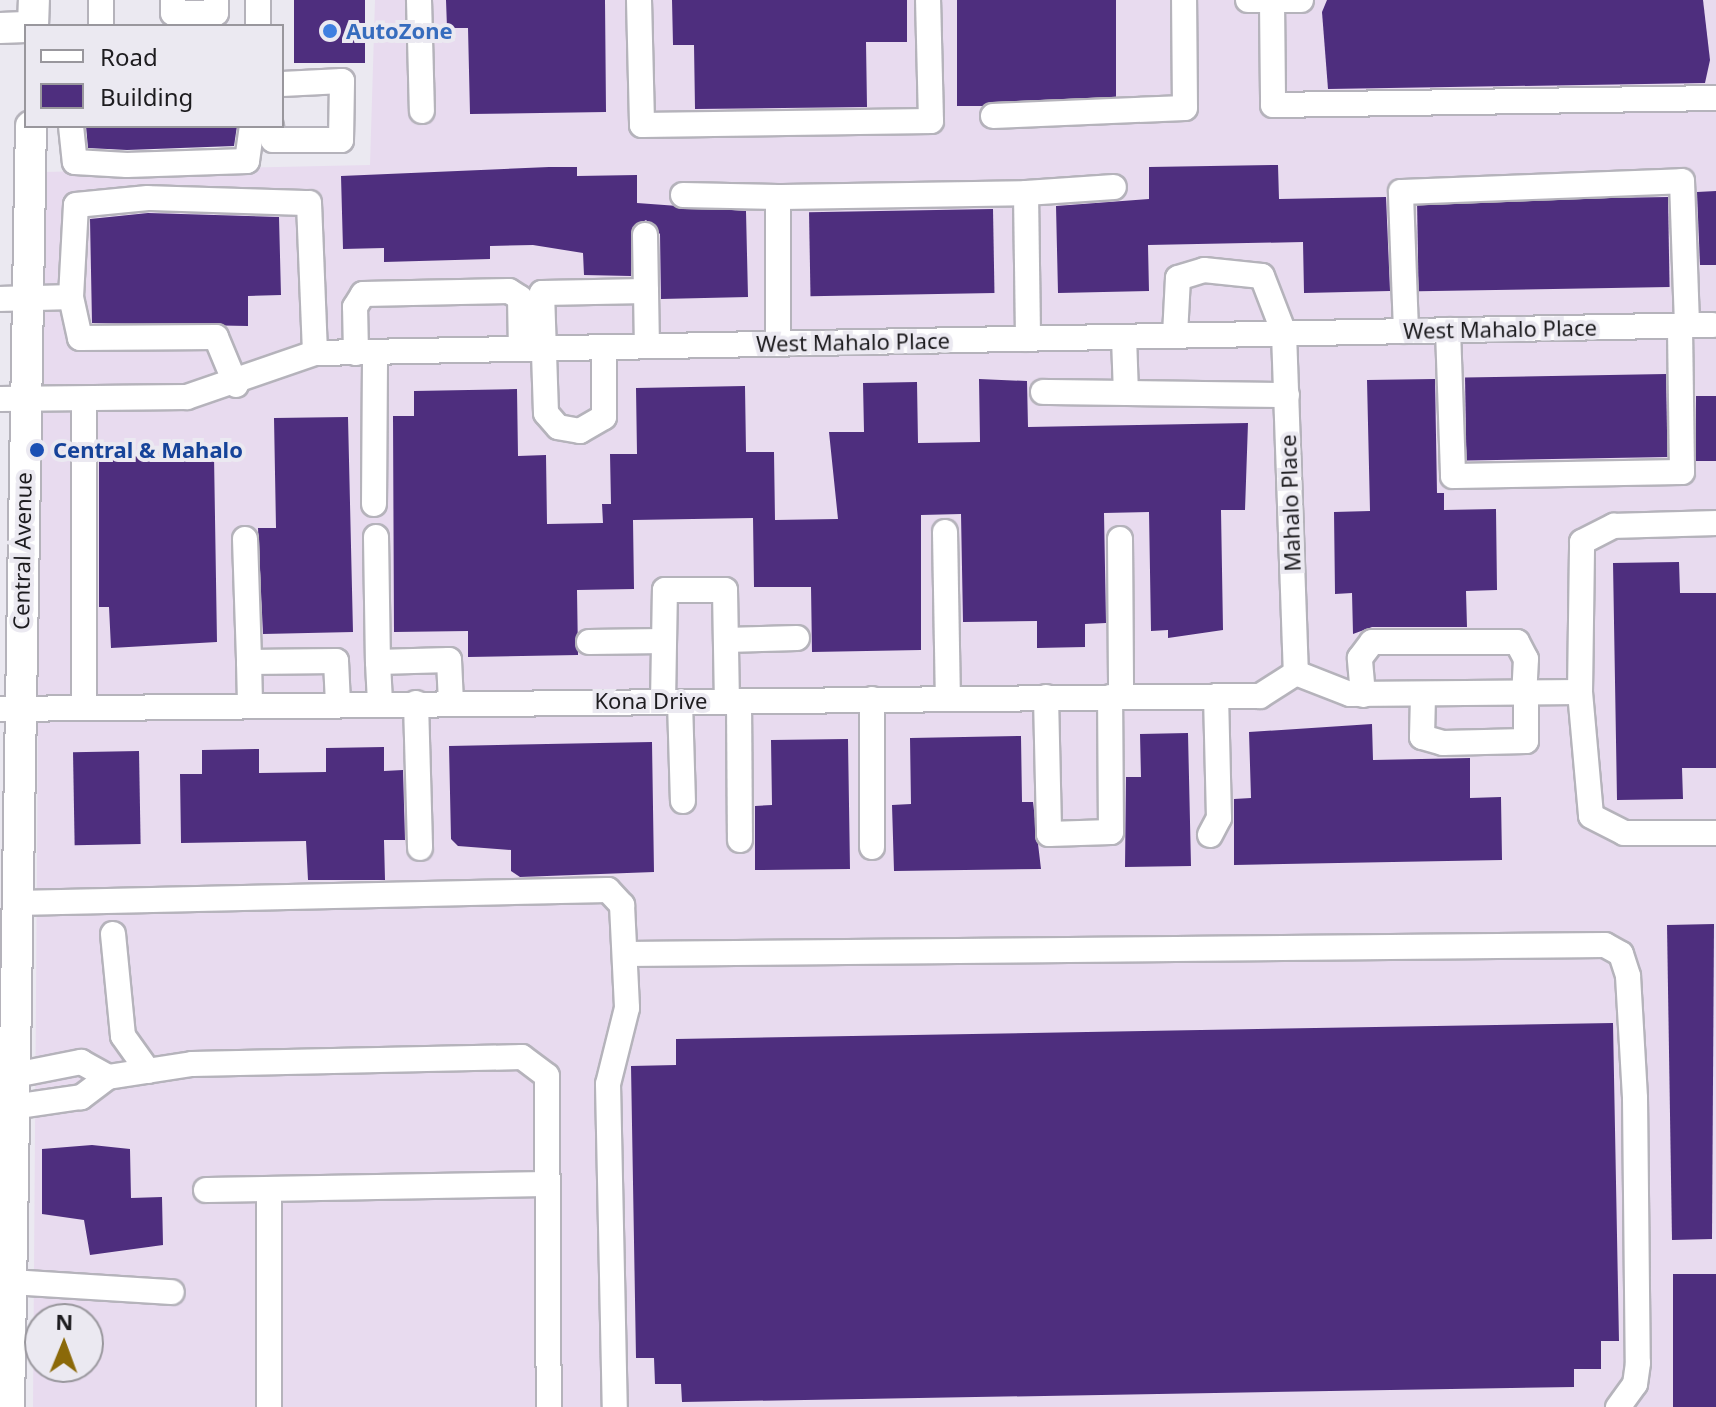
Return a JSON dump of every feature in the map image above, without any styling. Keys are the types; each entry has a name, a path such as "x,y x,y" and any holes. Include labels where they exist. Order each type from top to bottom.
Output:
{"main road":[{"path":"33,24 34,0"},
{"path":"0,28 24,27"},
{"name":"Central Avenue","path":"9,1407 11,1282 6,1108 16,903 9,709 14,298 31,128"}],"street":[{"path":"101,0 101,24"},
{"path":"173,0 173,13 216,6"},
{"path":"258,0 258,24"},
{"path":"419,0 422,111"},
{"path":"639,0 642,125 931,121 928,0"},
{"path":"993,116 1185,108 1184,0"},
{"path":"1301,0 1260,1 1273,105 1716,98"},
{"path":"271,128 273,140 341,140 342,81 284,84"},
{"path":"71,128 75,162 127,165 247,161 252,128"},
{"path":"1406,331 1401,192 1682,181 1682,472 1453,476 1448,330"},
{"path":"683,195 778,197 1026,193 1114,187"},
{"path":"1026,193 1028,339"},
{"path":"778,197 778,344"},
{"path":"236,385 216,337 80,338 71,297 76,205 148,198 303,199 309,203 315,353"},
{"path":"645,235 647,346"},
{"name":"Mahalo Place","path":"1175,335 1178,278 1204,270 1262,276 1284,333 1296,673"},
{"path":"374,504 366,352 355,307 363,294 509,291 520,298 546,413 558,427 580,431 604,417 604,347"},
{"path":"532,349 542,293 646,291"},
{"path":"14,298 71,297"},
{"name":"West Mahalo Place","path":"13,398 187,397 236,385 315,353 1713,325"},
{"path":"1124,337 1126,393"},
{"path":"1043,392 1287,395"},
{"path":"84,399 84,707"},
{"path":"1716,523 1614,526 1582,542 1580,692 1591,816 1624,833 1716,833"},
{"path":"945,532 948,698"},
{"path":"376,537 380,703"},
{"path":"245,539 250,703"},
{"path":"1046,697 1049,834 1111,832 1120,539"},
{"path":"683,801 664,641 665,590 725,590 740,840"},
{"path":"726,640 797,638"},
{"path":"589,642 664,641"},
{"path":"1363,695 1360,658 1372,642 1517,642 1526,659 1526,741 1443,743 1422,737 1423,696"},
{"path":"378,662 449,660 451,703"},
{"path":"249,662 336,661 338,703"},
{"path":"1296,673 1363,695 1525,696 1580,692"},
{"name":"Kona Drive","path":"9,709 250,703 1260,696 1296,673"},
{"path":"1210,835 1219,818 1216,696"},
{"path":"872,699 872,847"},
{"path":"416,703 420,848"},
{"path":"16,903 590,887 608,890 622,905 627,1008 608,1084 615,1407"},
{"path":"113,934 123,1036 148,1071"},
{"path":"625,954 1605,945 1621,954 1628,976 1635,1098 1638,1363 1635,1384 1618,1407"},
{"path":"6,1108 81,1097 108,1077 148,1071 522,1057 547,1076 549,1407"},
{"path":"7,1078 81,1062 108,1077"},
{"path":"206,1190 548,1184"},
{"path":"269,1191 269,1407"},
{"path":"11,1282 172,1292"}],"shaded area":[{"path":"375,0 1716,0 1716,1407 33,1407 33,1383 104,1383 104,1303 34,1303 42,172 370,165"}],"building":[{"name":"AutoZone","path":"294,0 365,0 365,63 294,63"},
{"path":"446,0 605,0 606,112 470,114 468,28 447,28"},
{"path":"672,0 907,0 907,42 866,42 867,107 695,109 694,45 673,45"},
{"path":"957,0 1116,0 1116,106 957,106"},
{"path":"1327,0 1703,0 1710,60 1705,83 1328,89 1322,12"},
{"path":"86,128 237,128 234,146 127,150 88,148"},
{"path":"1278,165 1279,199 1386,197 1390,291 1304,293 1303,242 1148,245 1149,291 1058,293 1056,206 1149,199 1149,167"},
{"path":"577,167 577,176 637,175 637,203 746,211 748,297 661,299 660,234 646,220 632,228 631,276 584,275 583,253 533,245 490,246 490,259 384,262 384,248 343,249 341,176"},
{"path":"1716,191 1716,265 1700,265 1697,192"},
{"path":"1668,197 1670,287 1419,291 1417,201"},
{"path":"993,209 994,293 810,296 809,212"},
{"path":"148,213 279,217 281,295 248,296 248,326 92,323 90,219"},
{"path":"1666,374 1667,457 1466,460 1465,378"},
{"path":"979,379 1027,381 1028,427 1248,423 1245,510 1221,510 1223,630 1168,638 1168,630 1151,631 1149,512 1104,513 1106,623 1085,624 1085,647 1037,648 1037,621 963,622 961,514 921,515 921,650 812,652 811,587 754,587 753,518 633,520 634,589 577,590 578,655 468,657 468,631 394,632 393,416 414,416 414,391 517,389 518,456 546,455 547,524 603,523 602,504 611,504 610,454 637,454 636,388 745,386 746,452 774,452 775,520 838,519 829,432 864,432 863,383 917,382 918,443 980,442"},
{"path":"1435,379 1437,493 1444,493 1444,510 1496,509 1497,590 1466,591 1467,627 1372,627 1353,634 1352,593 1335,594 1334,512 1370,511 1367,380"},
{"path":"1696,396 1716,396 1716,461 1696,461"},
{"path":"348,417 353,632 263,634 258,528 276,528 274,418"},
{"path":"214,455 217,642 111,648 109,607 99,607 99,457"},
{"path":"1679,562 1680,593 1716,593 1716,768 1682,768 1683,799 1617,800 1613,563"},
{"path":"1372,724 1373,760 1470,758 1470,798 1501,797 1502,860 1234,865 1234,799 1251,798 1249,732"},
{"path":"1188,733 1191,866 1125,867 1126,777 1141,777 1140,734"},
{"path":"1021,736 1022,802 1033,802 1041,869 894,871 892,805 911,804 910,738"},
{"path":"848,739 850,869 755,870 755,806 772,805 771,740"},
{"path":"652,742 654,872 520,877 511,871 511,850 458,846 451,839 449,746"},
{"path":"384,747 384,771 403,770 405,840 384,840 385,880 308,880 306,841 181,843 180,774 202,774 202,750 259,749 259,773 326,772 326,748"},
{"path":"139,751 141,844 75,845 73,752"},
{"path":"1714,924 1712,1239 1672,1240 1667,925"},
{"path":"1613,1023 1619,1341 1601,1341 1601,1369 1574,1369 1574,1387 682,1402 681,1384 655,1384 654,1358 636,1358 631,1066 676,1065 676,1039"},
{"path":"92,1145 130,1149 131,1198 162,1197 163,1245 90,1255 84,1220 42,1214 42,1149"},
{"path":"1673,1274 1716,1274 1716,1407 1673,1407"}],"place":[{"name":"AutoZone","path":"330,31"},
{"name":"Central & Mahalo","path":"37,450"}]}
